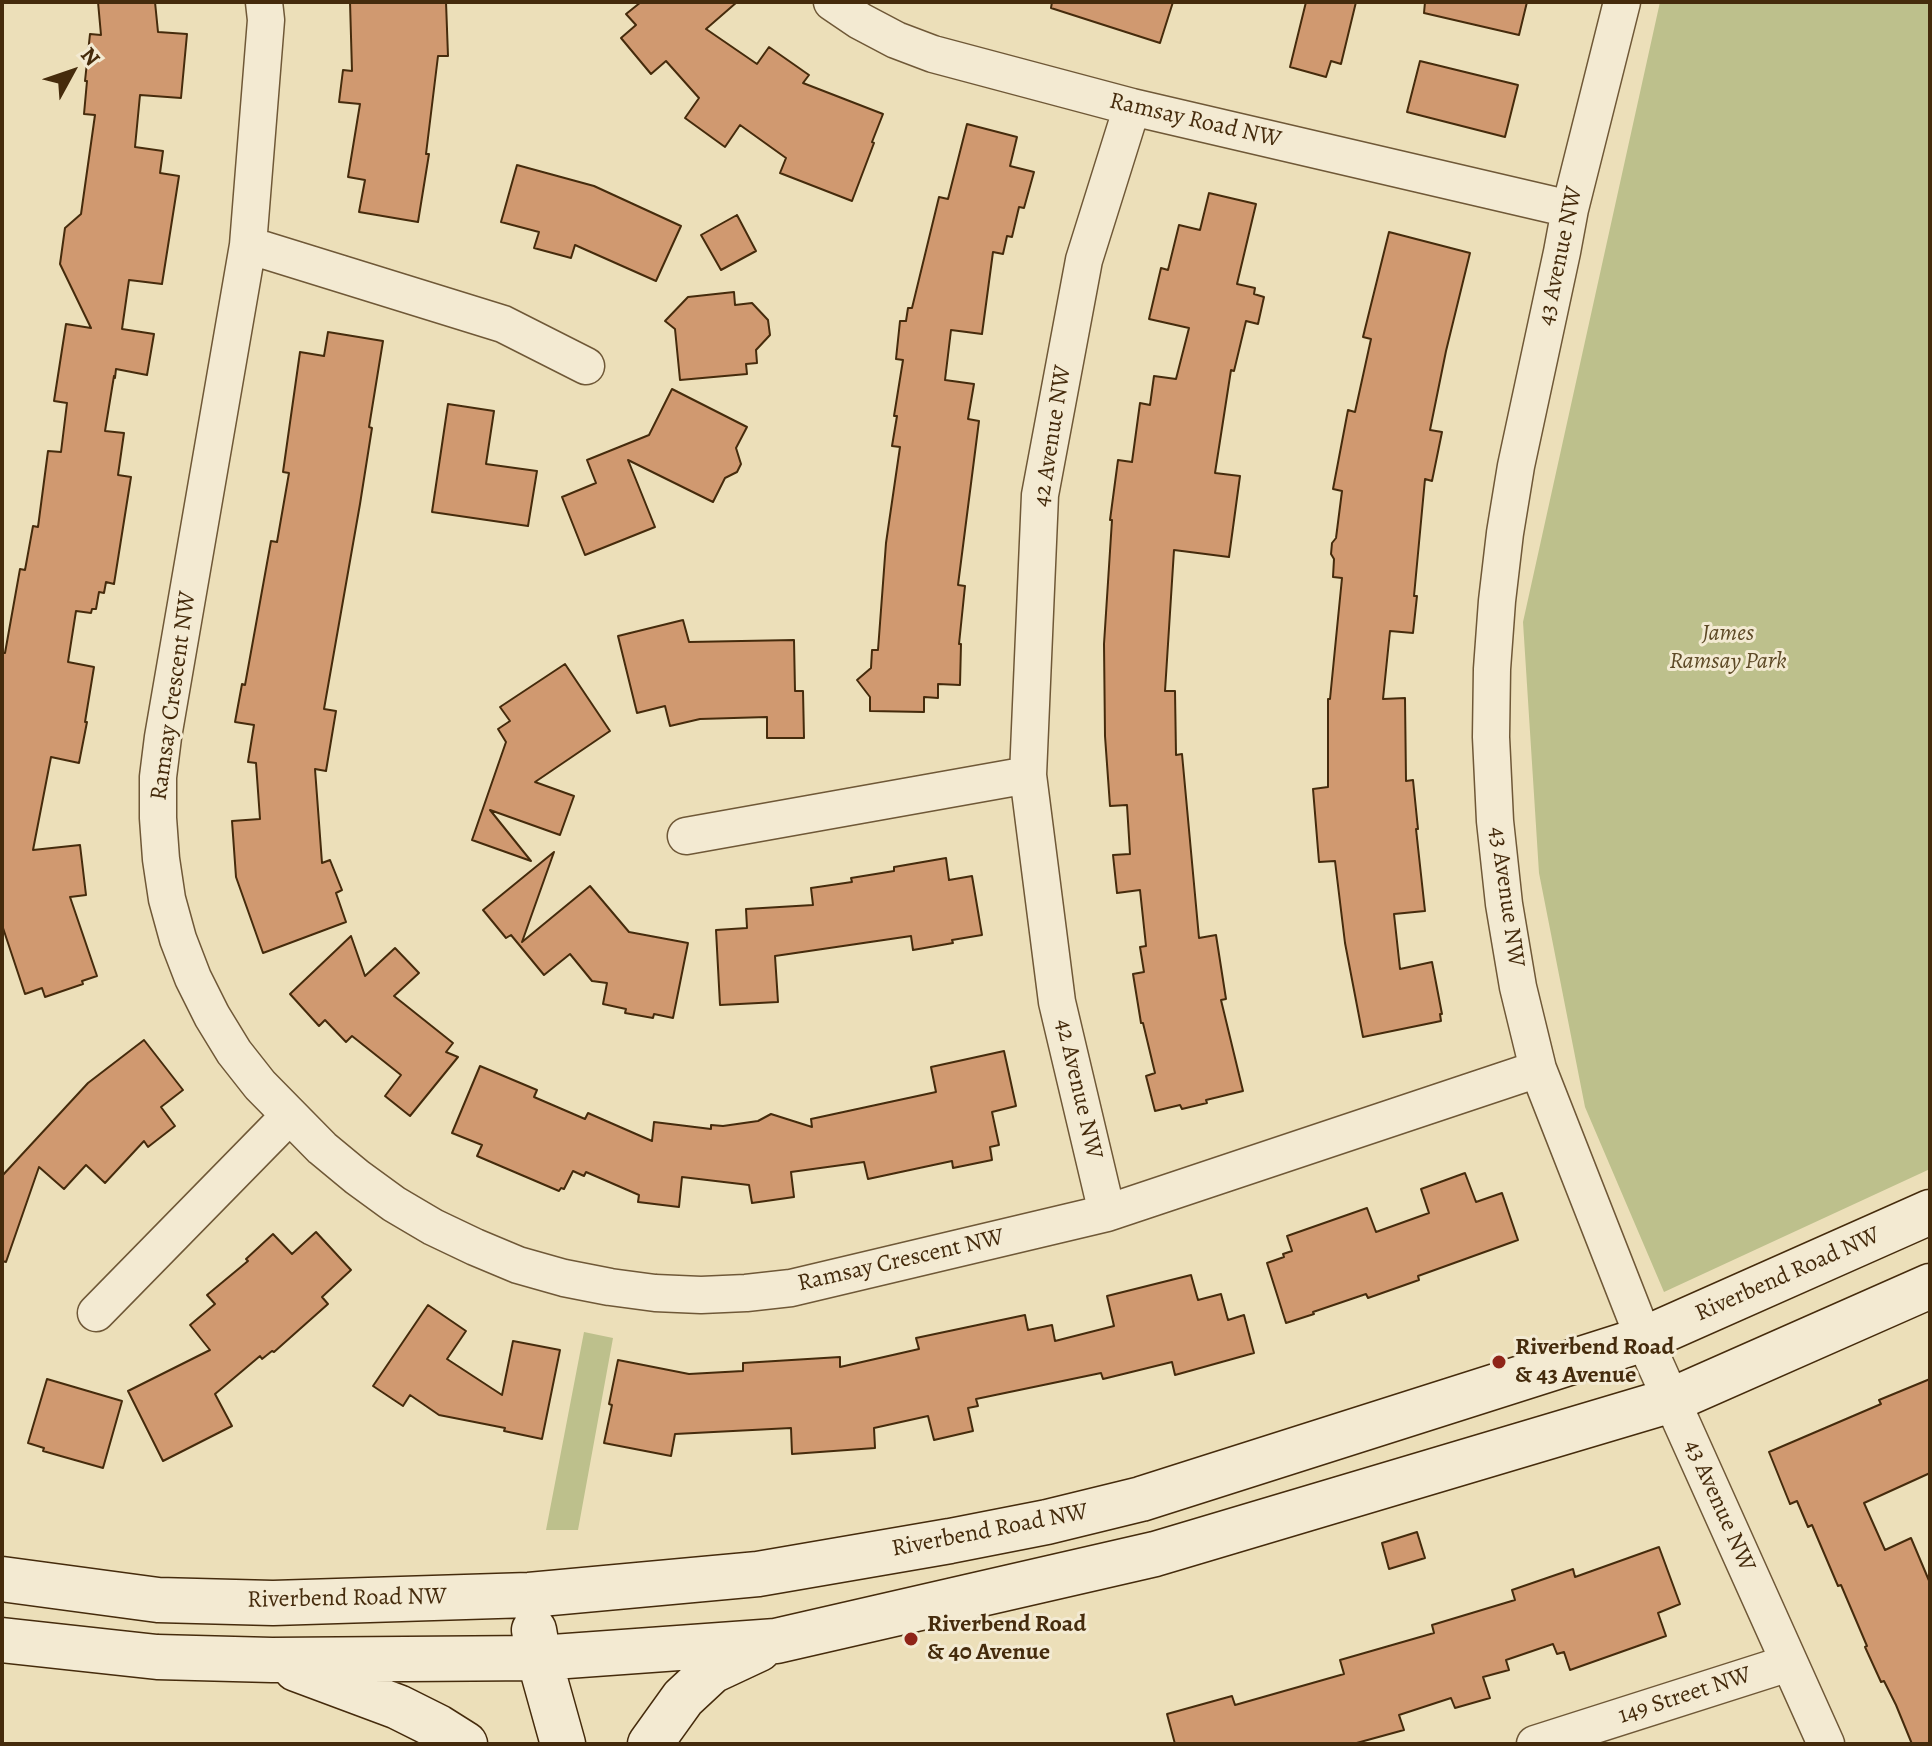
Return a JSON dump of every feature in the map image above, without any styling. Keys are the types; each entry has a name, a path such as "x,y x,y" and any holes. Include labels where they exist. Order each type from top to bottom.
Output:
{"street":[{"name":"Ramsay Crescent NW","path":"264,2 266,20 248,245 163,737 158,777 158,818 167,899 193,978 234,1052 260,1085 322,1148 382,1195 433,1227 518,1265 564,1278 655,1293 746,1293 791,1288 1107,1213 1538,1069"},
{"name":"Ramsay Road NW","path":"832,2 884,34 933,54 1132,107 1570,209"},
{"name":"43 Avenue NW","path":"1622,2 1570,209 1507,520 1492,669 1491,751 1502,890 1518,987 1538,1069 1644,1339 1826,1744"},
{"name":"42 Avenue NW","path":"1107,1213 1057,1002 1028,775 1040,495 1084,260 1132,107"},
{"path":"248,245 503,324 586,366"},
{"path":"686,836 1028,775"},
{"path":"96,1313 289,1116"},
{"name":"Riverbend Road NW","path":"2,1579 158,1600 273,1603 529,1595 758,1574 1047,1522 1141,1499 1644,1339 1930,1212"},
{"path":"2,1640 157,1657 272,1660 539,1658 776,1641 1155,1554 1672,1400 1930,1286"},
{"path":"529,1595 539,1658 563,1744"},
{"path":"650,1744 683,1698 712,1671 776,1641"},
{"path":"272,1660 398,1707 465,1744"},
{"name":"149 Street NW","path":"1535,1744 1789,1663"}],"green space":[{"name":"James Ramsay Park","path":"1660,2 1930,2 1930,1169 1664,1292 1585,1107 1539,873 1523,622"},
{"path":"584,1332 613,1338 578,1530 546,1530"}],"building":[{"path":"98,2 155,2 158,32 187,34 181,98 140,95 135,147 163,151 160,173 179,176 162,284 129,280 122,329 154,334 147,375 116,369 105,431 124,433 118,475 131,477 114,584 106,582 104,593 99,592 96,609 92,609 91,613 76,611 68,662 94,667 87,722 79,763 51,757 33,850 80,845 86,895 70,897 97,976 45,997 42,988 25,994 2,925 2,653 5,653 20,569 25,570 33,526 38,527 48,451 61,452 67,403 54,401 66,324 91,328 60,264 65,228 81,214 95,115 84,114 85,81 90,34 101,35"},
{"path":"350,2 446,2 448,56 438,56 426,154 429,154 418,222 359,212 365,180 348,177 360,104 339,102 343,70 352,71"},
{"path":"641,2 737,2 706,29 757,64 769,47 809,75 803,83 883,114 852,201 780,173 786,158 740,125 725,147 685,118 699,98 666,61 651,74 621,38 636,25 626,14"},
{"path":"1052,2 1173,2 1160,43 1051,8"},
{"path":"1306,2 1356,2 1341,64 1331,61 1326,77 1290,67"},
{"path":"1425,2 1527,2 1519,35 1424,13"},
{"path":"1420,61 1518,85 1505,137 1407,112"},
{"path":"967,124 1017,137 1010,166 1034,172 1024,208 1019,207 1012,237 1007,236 1003,254 993,252 982,334 951,330 945,380 974,384 968,419 979,421 958,585 965,586 959,644 960,685 938,684 938,698 924,697 924,712 870,711 870,697 857,680 871,668 872,650 878,650 886,543 900,447 892,446 903,360 896,359 900,321 906,321 908,308 912,308 939,197 948,199"},
{"path":"517,165 594,186 681,226 656,281 575,245 571,258 534,248 539,232 501,222"},
{"path":"1209,193 1256,204 1237,284 1255,288 1254,294 1264,297 1258,324 1246,321 1234,371 1231,370 1215,473 1240,476 1229,557 1174,550 1165,691 1175,691 1176,755 1182,754 1199,938 1216,935 1226,999 1221,1000 1243,1091 1182,1109 1180,1105 1155,1111 1146,1076 1155,1073 1141,1023 1133,974 1144,972 1140,947 1146,946 1140,890 1117,893 1113,855 1130,854 1127,805 1110,806 1105,736 1104,644 1110,520 1118,460 1132,462 1140,403 1150,405 1154,376 1176,379 1189,328 1149,319 1161,268 1168,270 1179,225 1200,230"},
{"path":"737,215 756,251 721,270 701,235"},
{"path":"1389,232 1470,253 1430,430 1442,432 1432,481 1425,479 1413,633 1390,631 1383,699 1405,698 1406,781 1413,780 1425,911 1394,914 1400,969 1432,962 1442,1014 1441,1021 1363,1037 1345,943 1335,861 1319,862 1313,789 1328,787 1328,699 1342,578 1333,577 1332,543 1336,538 1342,491 1333,489 1348,410 1355,412 1371,339 1363,337"},
{"path":"734,292 735,305 752,303 768,320 770,335 756,350 757,363 746,364 747,374 680,380 675,329 665,321 688,297"},
{"path":"328,332 383,341 360,504 324,709 336,711 326,771 315,769 322,863 330,860 342,890 336,893 346,922 263,953 236,877 232,821 260,819 256,763 248,762 254,725 235,722 242,684 245,685 271,541 277,542 289,473 283,472 300,352 324,356"},
{"path":"672,389 747,427 736,448 741,464 737,472 725,478 713,502 628,460 655,527 585,555 562,497 596,483 587,460 649,435"},
{"path":"448,404 494,411 486,464 537,471 528,526 432,512"},
{"path":"683,620 689,642 794,640 795,691 803,691 804,738 767,738 767,717 700,719 670,726 665,706 637,713 618,636"},
{"path":"565,664 610,731 535,782 574,796 560,835 490,810 531,861 472,840 506,742 498,729 510,721 500,707"},
{"path":"554,852 522,942 590,886 629,932 688,943 673,1018 625,1013 626,1009 603,1004 607,983 592,981 570,954 544,975 511,935 506,938 483,910"},
{"path":"946,858 949,880 972,876 982,935 913,950 911,936 775,956 778,1002 720,1005 716,930 747,928 746,909 813,905 811,888 852,882 851,878 894,871 894,867"},
{"path":"351,936 365,976 395,948 419,973 394,996 453,1043 446,1052 458,1057 410,1116 385,1096 401,1075 352,1036 346,1042 325,1020 319,1026 290,994"},
{"path":"144,1040 183,1090 161,1107 175,1126 148,1147 144,1141 105,1183 86,1165 64,1189 39,1167 6,1262 2,1261 2,1176 88,1083"},
{"path":"1004,1051 1016,1106 992,1112 999,1145 990,1147 992,1160 953,1168 952,1161 868,1179 864,1162 791,1172 794,1197 752,1203 749,1185 682,1177 679,1207 638,1202 639,1195 586,1172 584,1176 573,1171 564,1189 559,1191 477,1156 482,1145 452,1133 480,1066 537,1090 534,1097 585,1119 588,1113 652,1141 654,1122 711,1129 711,1125 758,1121 771,1114 812,1127 811,1119 936,1092 931,1067"},
{"path":"1465,1173 1476,1202 1502,1193 1518,1240 1418,1276 1419,1280 1368,1298 1366,1294 1286,1323 1267,1263 1292,1251 1287,1236 1367,1208 1376,1232 1429,1213 1421,1189"},
{"path":"316,1232 351,1270 322,1297 328,1304 274,1352 262,1359 260,1356 215,1394 232,1426 163,1461 128,1391 210,1350 190,1325 215,1304 207,1295 248,1261 246,1259 273,1234 292,1254"},
{"path":"1191,1275 1198,1300 1221,1294 1228,1320 1244,1315 1254,1353 1175,1375 1172,1362 1103,1379 1101,1373 976,1399 978,1406 968,1408 973,1431 934,1440 928,1416 874,1428 875,1448 792,1454 791,1428 675,1434 671,1456 604,1443 618,1360 689,1374 743,1371 743,1363 840,1357 840,1367 919,1349 916,1338 1025,1315 1028,1330 1052,1325 1055,1341 1114,1326 1107,1296"},
{"path":"428,1305 466,1331 447,1359 502,1395 513,1341 560,1350 542,1439 439,1415 410,1395 403,1406 373,1386"},
{"path":"47,1379 122,1401 103,1468 43,1451 44,1448 28,1443"},
{"path":"1930,1379 1930,1473 1864,1503 1885,1550 1911,1538 1930,1583 1930,1744 1912,1744 1896,1705 1865,1647 1841,1585 1838,1586 1812,1525 1808,1527 1797,1501 1790,1504 1769,1452 1881,1404 1879,1400"},
{"path":"1417,1532 1425,1558 1389,1569 1382,1543"},
{"path":"1659,1547 1680,1604 1658,1613 1666,1636 1570,1670 1564,1652 1557,1654 1553,1644 1506,1660 1509,1670 1483,1677 1490,1698 1455,1708 1451,1698 1399,1715 1404,1730 1353,1744 1175,1744 1167,1714 1232,1696 1235,1705 1344,1674 1340,1660 1434,1633 1432,1625 1515,1600 1512,1590 1573,1569 1575,1577"}],"place":[{"name":"Riverbend Road & 43 Avenue","path":"1499,1362"},
{"name":"Riverbend Road & 40 Avenue","path":"911,1639"}]}
